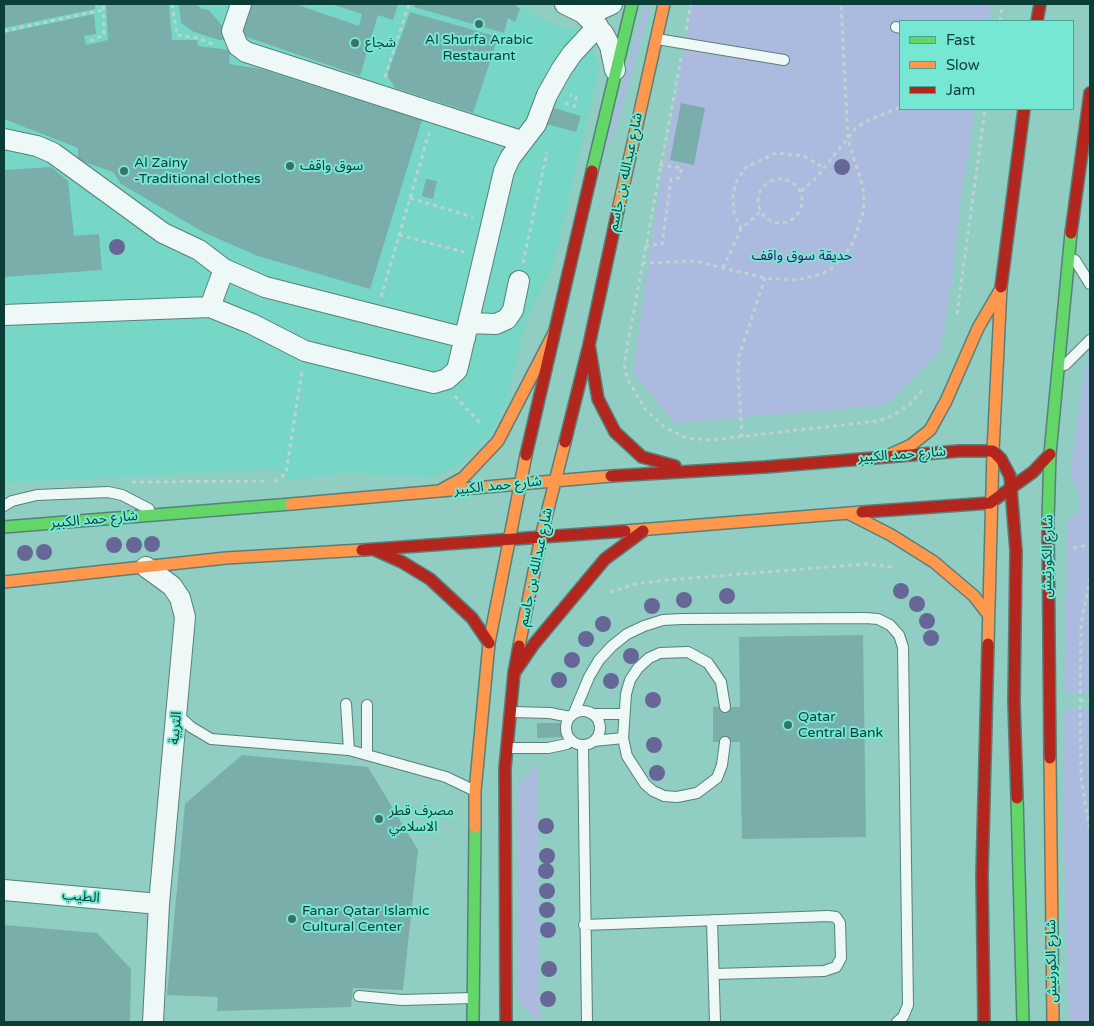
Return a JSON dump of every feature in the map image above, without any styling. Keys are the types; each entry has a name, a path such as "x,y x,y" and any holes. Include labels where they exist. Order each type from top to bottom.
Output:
{"main road":[{"path":"473,1022 475,791 489,643 520,483 632,4"},
{"name":"شارع عبدالله بن جاسم","path":"506,1022 504,927 506,748 514,673 541,537 589,345 664,4"},
{"path":"1034,20 1040,4"},
{"name":"شارع الكورنيش","path":"1053,1022 1047,572 1050,454 1070,244 1090,93"},
{"path":"984,1022 982,876 987,613 991,546 990,503 1001,289 1024,110"},
{"path":"889,455 911,445 930,430 946,401 978,328 1001,289"},
{"path":"435,493 463,478 498,441 554,333"},
{"path":"589,345 598,399 615,432 642,457 696,471"},
{"path":"993,451 1006,468 1012,486 1016,551 1014,702 1023,1022"},
{"name":"شارع حمد الكبير","path":"4,528 302,502 435,493 555,480 696,471 889,455 993,451"},
{"path":"4,582 226,558 643,531 848,512 990,503 1033,472 1050,454"},
{"path":"848,512 891,535 934,562 974,596 987,613"},
{"path":"514,673 534,644 605,559 643,531"},
{"path":"371,549 402,562 430,579 472,618 489,643"}],"street":[{"path":"241,4 232,31 238,46 246,52 521,141"},
{"path":"565,4 583,13 598,26 610,46 615,74"},
{"path":"583,13 599,10 612,4"},
{"path":"4,315 210,307 252,324 305,351 434,383 440,381 457,370 504,171 521,141 536,124 552,98 572,54 598,26"},
{"path":"4,139 37,146 53,153 164,233 199,250 224,269 265,286 376,314 467,331 496,324 507,319 512,310 520,281"},
{"path":"210,307 224,269"},
{"name":"التربية","path":"146,566 172,586 183,606 185,617 159,904 153,1022"},
{"name":"الطيب","path":"4,890 159,904"}],"lane":[{"path":"656,39 684,42 784,60"},
{"path":"1070,244 1074,259 1090,284"},
{"path":"1058,374 1090,340"},
{"path":"4,506 12,501 37,495 108,492 122,495 158,514"},
{"path":"623,738 594,741 583,745 571,740 566,729 589,677 599,660 627,634 644,626 663,620 682,619 866,618 878,619 890,625 899,635 903,647 908,1005 903,1017 897,1022"},
{"path":"725,707 721,682 708,663 688,652 660,653 648,658 630,680 624,714 623,738 627,756 645,784 653,791 664,796 677,797 697,793 717,778 722,765 725,742"},
{"path":"346,704 349,750"},
{"path":"367,704 368,755"},
{"path":"510,712 572,715 580,711 592,714 624,714"},
{"path":"177,714 191,728 212,739 349,750 446,777 475,791"},
{"path":"592,714 599,724 598,736 594,741"},
{"path":"506,748 548,748 567,744 571,740"},
{"path":"583,745 584,925 587,1022"},
{"path":"584,925 836,918 840,923 841,958 836,967 824,971 714,974"},
{"path":"712,920 715,1022"},
{"path":"359,996 402,1000 473,998"}],"path":[{"path":"90,40 104,35 103,4"},
{"path":"172,4 177,35 198,38 224,47 238,46"},
{"path":"379,94 409,4"},
{"path":"691,4 659,165 624,364 627,378 645,409 664,426 687,438 710,440 742,437 878,420 894,416 910,404 928,382"},
{"path":"642,263 695,261 766,278 797,280 821,274 832,268 845,255 854,240 863,214 864,194 848,140 841,4"},
{"path":"1000,20 1002,4"},
{"path":"4,31 103,10"},
{"path":"801,191 824,168 856,128 865,122 899,108"},
{"path":"957,316 984,110"},
{"path":"376,314 435,113"},
{"path":"520,281 547,152"},
{"path":"741,229 734,212 733,198 735,184 746,167 776,153 804,156 824,168"},
{"path":"645,246 662,244 671,179 679,178 682,168 659,165"},
{"path":"776,178 787,180 801,191 802,206 798,216 789,222 773,222 760,212 757,202 760,191 767,183 776,178"},
{"path":"410,198 493,223"},
{"path":"723,268 741,229 760,212"},
{"path":"399,235 484,258"},
{"path":"742,437 738,375 739,356 766,278"},
{"path":"275,482 286,473 305,351"},
{"path":"440,381 498,441"},
{"path":"122,483 256,480 275,482 285,487 302,502"},
{"path":"1073,548 1090,545"},
{"path":"1090,578 1082,624 1080,701 1082,786 1090,832"},
{"path":"1080,701 1090,701"}],"shaded area":[{"name":"سوق واقف","path":"4,4 517,4 516,6 562,28 574,29 583,36 595,52 598,72 554,261 548,278 527,317 505,406 491,432 459,464 432,477 342,473 285,481 286,473 275,469 4,483"}],"green space":[{"path":"645,4 651,4 618,121 603,157"},
{"name":"حديقة سوق واقف","path":"692,4 991,4 988,20 899,20 899,110 975,110 961,197 953,273 940,351 886,405 675,423 633,372 655,216"},
{"path":"1090,350 1090,692 1067,693 1064,689 1068,521 1079,512 1079,491 1072,480 1071,464 1085,370"},
{"path":"1090,709 1090,1022 1069,1022 1063,810 1063,710"},
{"path":"538,761 539,1021 519,1003 517,986 518,788"}],"building":[{"path":"4,4 95,4 95,9 4,28"},
{"path":"106,4 169,4 172,40 197,40 198,46 230,50 229,64 261,69 422,120 370,289 258,256 205,233 121,184 113,172 78,160 78,148 4,119 4,33 94,14 96,34 84,36 86,45 108,40"},
{"path":"179,4 196,4 202,9 209,10 224,28 229,40 219,40 194,32 181,23"},
{"path":"245,4 295,4 359,26 362,14 331,4 398,4 393,20 378,15 360,76 238,34"},
{"path":"415,4 514,4 520,9 515,22 508,18 504,33 414,7"},
{"path":"410,12 498,37 473,113 395,88 387,75"},
{"path":"681,103 705,108 694,165 670,160"},
{"path":"551,107 581,116 576,132 546,124"},
{"path":"51,167 68,181 74,236 99,234 102,270 4,277 4,170"},
{"path":"426,179 437,181 433,199 422,196"},
{"name":"Qatar Central Bank","path":"863,635 866,837 742,839 740,742 713,742 713,707 740,707 739,637"},
{"path":"537,723 562,723 562,737 537,738"},
{"name":"Fanar Qatar Islamic Cultural Center","path":"242,755 368,767 418,850 403,990 353,988 351,1007 217,1011 218,997 167,995 185,804"},
{"path":"4,925 97,933 131,969 130,1022 4,1022"}],"traffic: fast":[{"path":"592,171 632,4"},
{"path":"1048,520 1050,454 1071,233"},
{"path":"4,527 291,504"},
{"path":"1017,798 1023,1022"},
{"path":"473,1022 475,827"}],"traffic: slow":[{"path":"618,210 664,4"},
{"path":"988,644 993,451 1001,287"},
{"path":"889,455 911,445 930,430 946,401 978,328 999,292"},
{"path":"441,490 463,478 498,441 554,333"},
{"path":"519,646 541,537 565,442"},
{"path":"475,827 475,791 489,643 526,455"},
{"path":"291,504 611,476"},
{"path":"625,531 862,512"},
{"path":"848,513 891,535 934,562 974,596 987,613"},
{"path":"4,582 226,558 362,550"},
{"path":"1050,758 1053,1022"}],"traffic: jam":[{"path":"1037,20 1040,4"},
{"path":"1071,233 1090,93"},
{"path":"1001,287 1024,110"},
{"path":"526,455 592,171"},
{"path":"565,442 589,345 618,210"},
{"path":"589,345 598,399 615,432 642,457 675,466"},
{"path":"611,476 765,467 959,451 993,451"},
{"path":"993,451 1001,459 1010,476 1016,551 1014,702 1017,798"},
{"path":"862,512 990,503 1033,472 1050,454"},
{"path":"1048,520 1050,758"},
{"path":"362,550 625,531"},
{"path":"514,673 534,644 605,559 643,531"},
{"path":"375,550 402,562 430,579 472,618 489,643"},
{"path":"984,1022 982,875 988,644"},
{"path":"506,1022 505,768 514,673 519,646"}],"place":[{"name":"Al Shurfa Arabic Restaurant","path":"479,24"},
{"name":"شجاع","path":"355,43"},
{"name":"سوق واقف","path":"290,166"},
{"name":"Al Zainy -Traditional clothes","path":"124,171"},
{"name":"Qatar Central Bank","path":"788,725"},
{"name":"مصرف قطر الاسلامي","path":"379,819"},
{"name":"Fanar Qatar Islamic Cultural Center","path":"292,919"}]}
